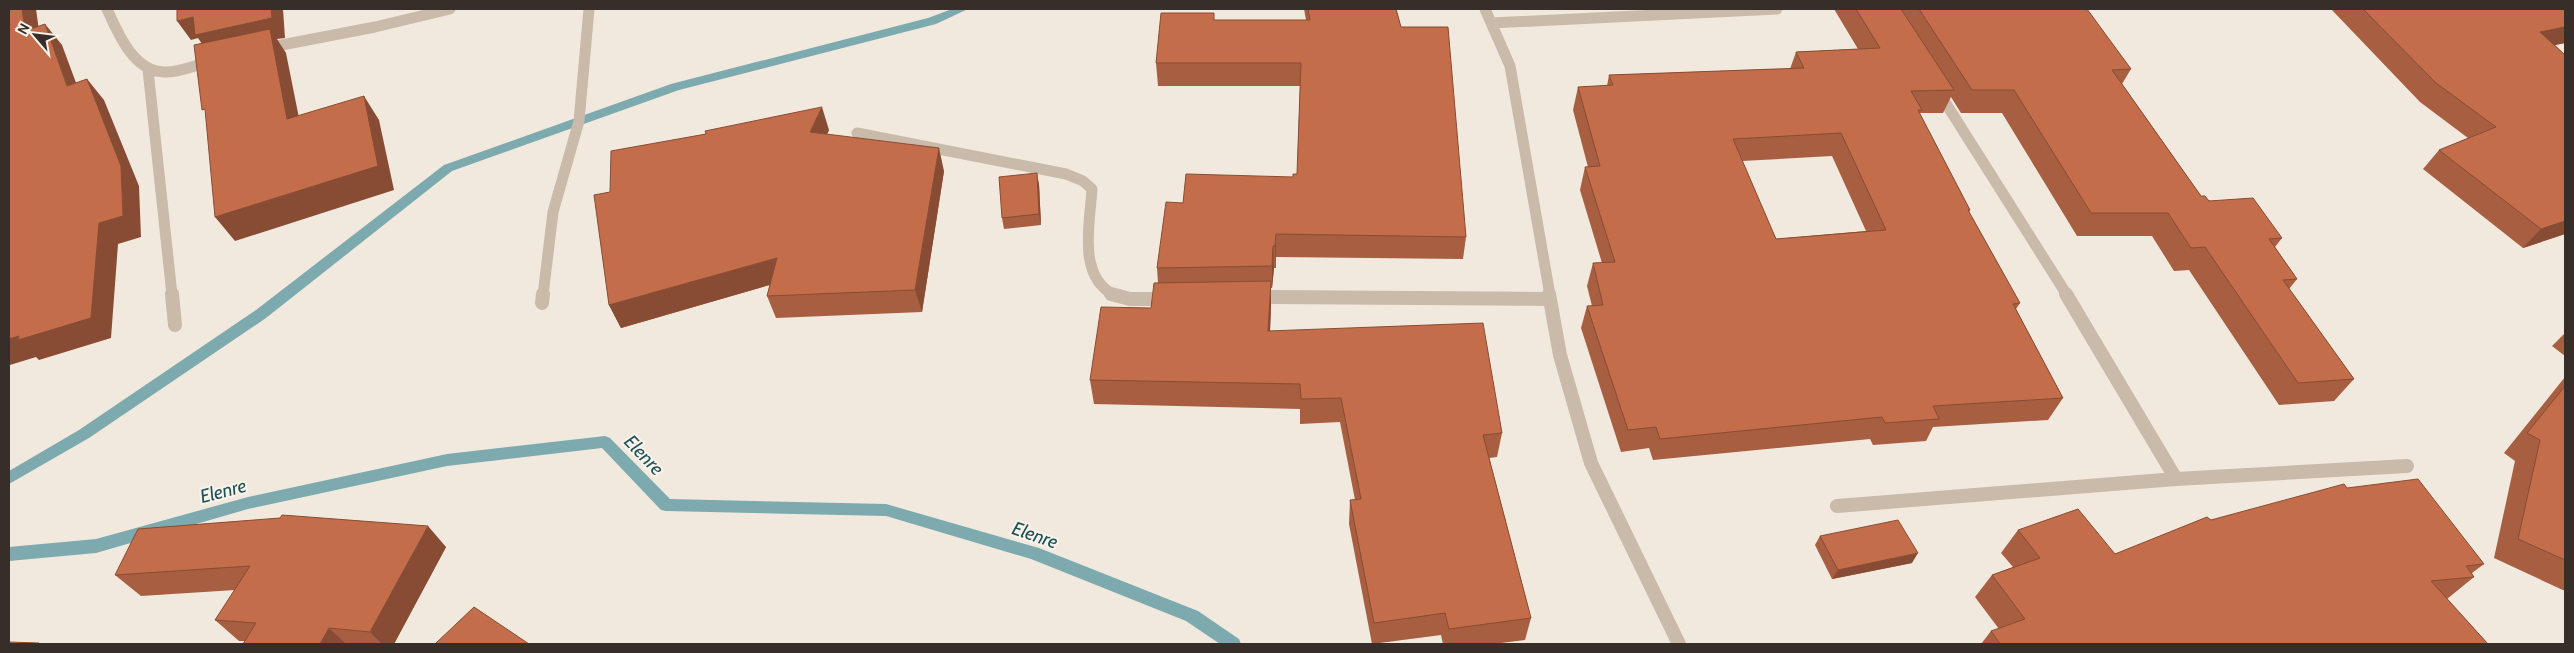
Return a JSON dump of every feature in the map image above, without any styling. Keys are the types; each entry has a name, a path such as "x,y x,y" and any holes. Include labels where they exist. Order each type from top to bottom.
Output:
{"street":[{"path":"108,9 117,30 141,64 148,70 164,72 222,59"},
{"path":"250,52 375,27 450,9"},
{"path":"542,304 553,212 579,121 589,9"},
{"path":"1485,9 1510,66 1560,354 1592,463 1679,644"},
{"path":"1491,23 1777,9"},
{"path":"148,70 175,325"},
{"path":"1929,76 2062,287 2176,479"},
{"path":"857,133 1066,174 1083,181 1092,189 1091,254 1095,279 1099,284 1116,297 1135,300 1185,298"},
{"path":"1245,297 1550,299"},
{"path":"1837,506 2176,479 2407,466"}],"building":[{"path":"9,9 22,9 25,31 45,24 67,86 87,79 121,166 123,216 99,223 91,318 18,340 19,336 9,339"},
{"path":"177,9 271,9 272,18 195,35 193,17 177,21"},
{"path":"1308,9 1396,9 1401,27 1448,27 1466,237 1276,234 1272,266 1157,268 1166,202 1183,203 1186,174 1293,177 1293,174 1297,174 1301,63 1156,63 1161,13 1214,13 1214,20 1310,20"},
{"path":"1856,9 1901,9 1954,90 1911,91 1922,110 1918,110 1970,210 1968,210 2020,303 2013,304 2063,398 1933,406 1939,419 1885,423 1882,417 1660,439 1656,427 1628,430 1587,306 1603,305 1593,263 1615,262 1585,167 1600,166 1578,87 1613,85 1609,75 1804,68 1796,52 1880,48","holes":["1841,133 1886,230 1776,239 1733,139"]},
{"path":"1919,9 2087,9 2131,69 2112,70 2201,196 2205,196 2209,201 2253,198 2282,238 2269,239 2297,279 2283,280 2354,379 2298,383 2205,247 2191,248 2168,213 2091,213 2014,90 1972,90"},
{"path":"2363,9 2565,9 2565,27 2540,32 2565,55 2565,221 2541,229 2439,150 2496,127 2436,83"},
{"path":"270,29 287,119 364,96 378,166 215,217 205,109 202,110 194,45"},
{"path":"822,107 810,132 939,148 915,290 767,296 777,258 609,305 594,195 610,192 611,151 706,134 705,131"},
{"path":"1037,173 1039,214 1002,218 999,177"},
{"path":"1271,281 1268,331 1483,323 1502,433 1483,435 1531,618 1449,629 1445,613 1374,623 1350,500 1361,499 1341,398 1301,399 1300,384 1090,380 1101,307 1151,308 1154,283"},
{"path":"2565,386 2565,560 2518,539 2540,440 2527,433"},
{"path":"2418,479 2484,564 2466,566 2474,577 2431,581 2488,644 2000,644 1991,631 2025,619 1992,575 2040,558 2018,530 2078,509 2115,554 2207,517 2211,520 2344,484 2347,488"},
{"path":"282,515 428,526 370,632 329,628 320,644 243,644 256,623 215,620 250,566 115,575 138,529 280,518"},
{"path":"1898,520 1918,553 1838,570 1820,536"},
{"path":"474,607 529,644 435,644"},
{"path":"9,642 39,643 9,644"}],"waterway":[{"path":"9,478 84,434 261,314 448,168 675,87 932,21 962,9"},
{"name":"Elenre","path":"9,554 96,546 248,503 447,460 605,442 666,505 886,510 1033,553 1192,616 1233,644"}]}
